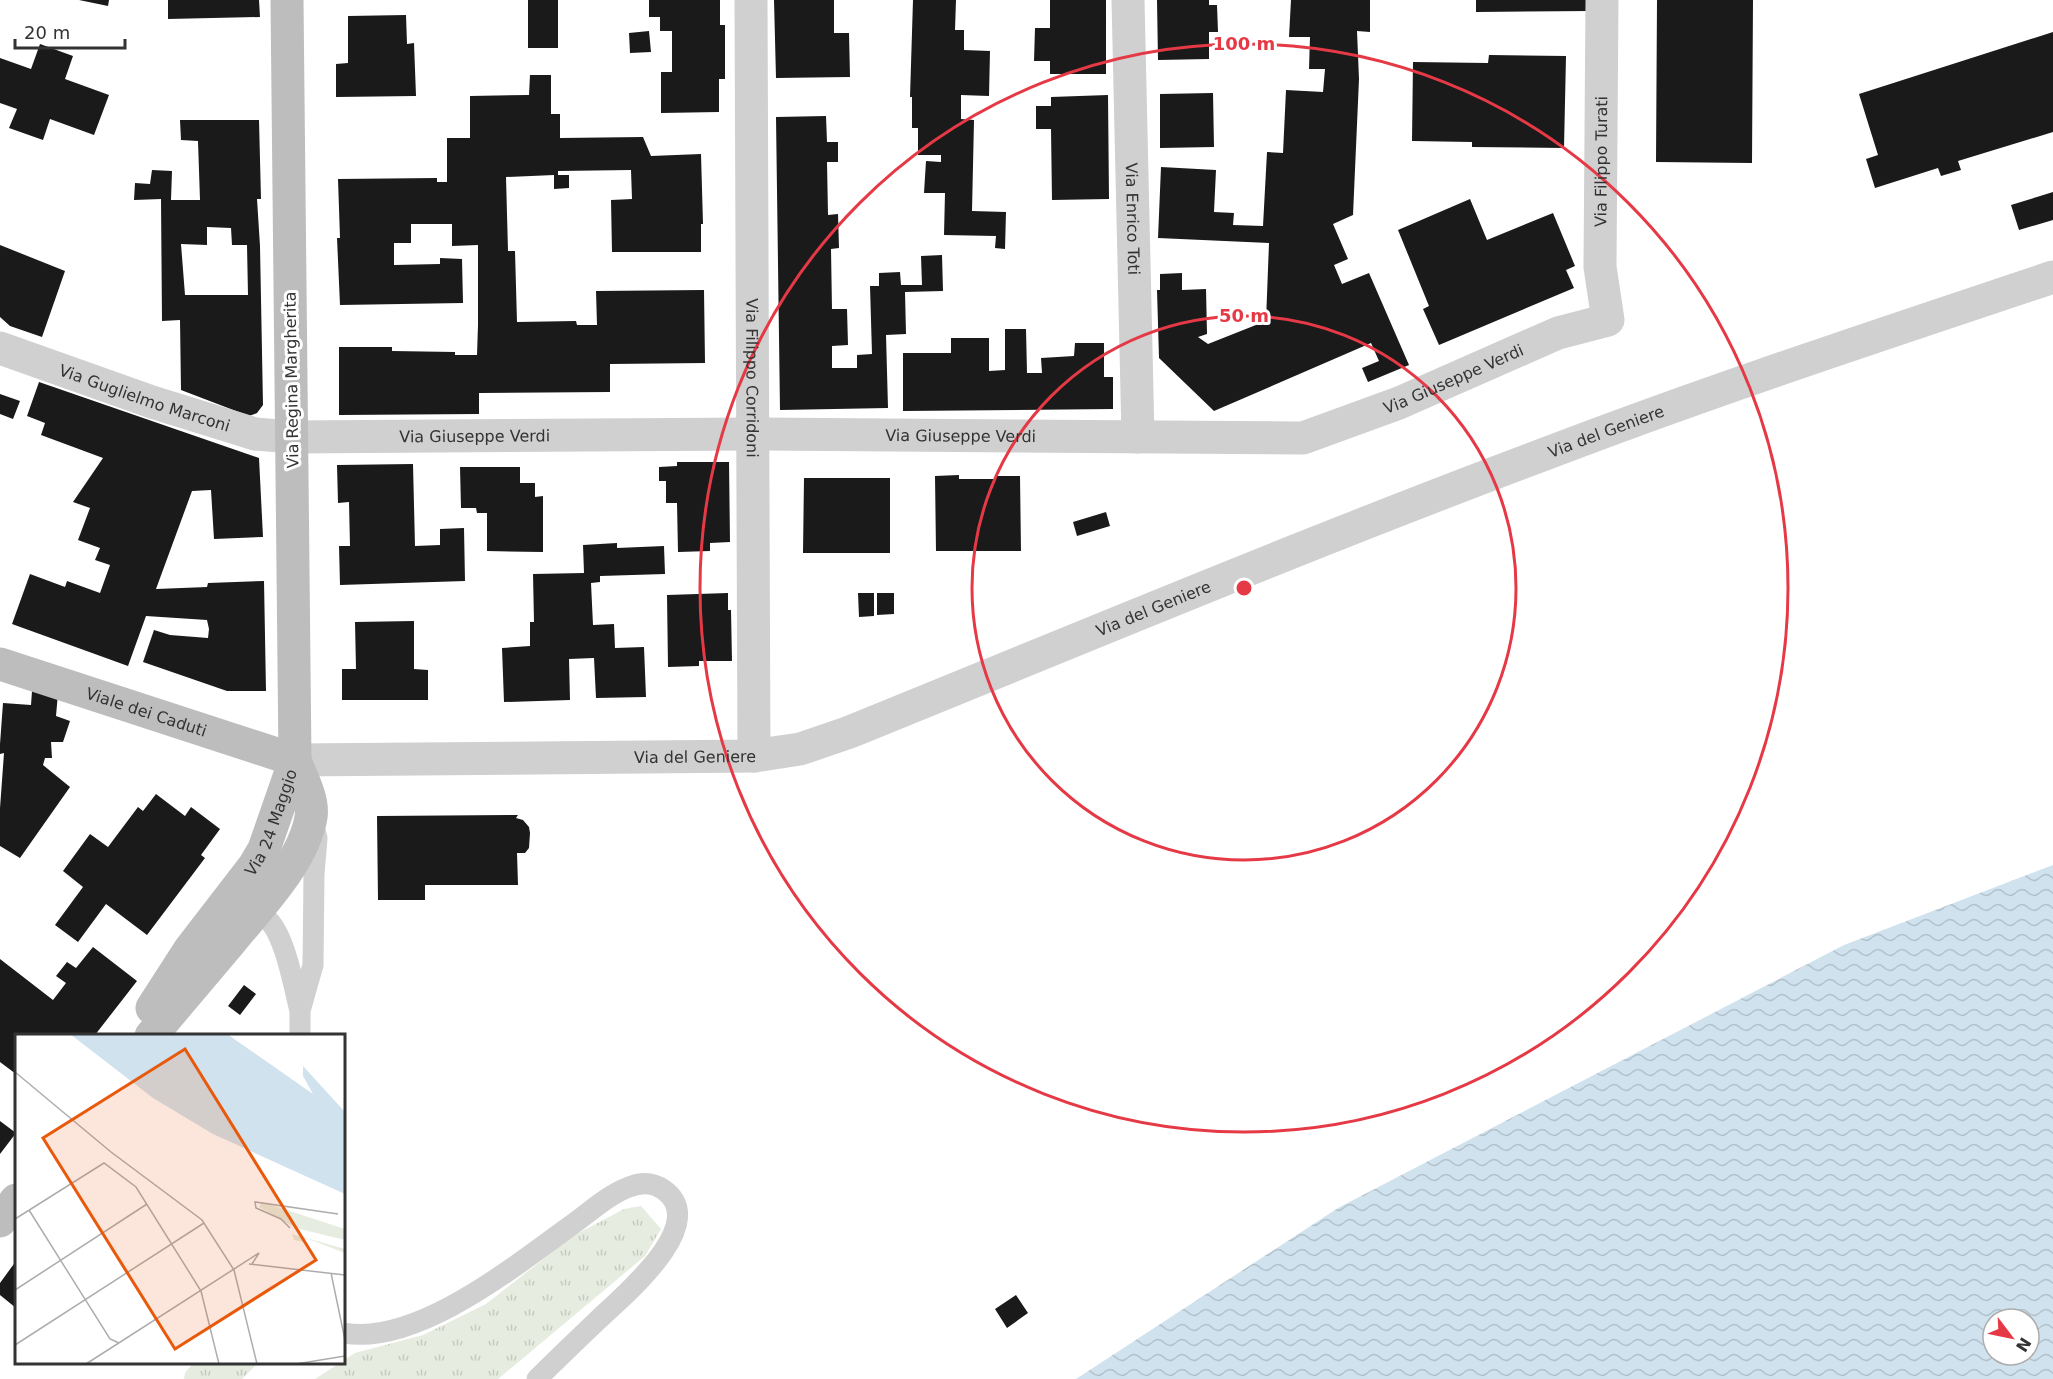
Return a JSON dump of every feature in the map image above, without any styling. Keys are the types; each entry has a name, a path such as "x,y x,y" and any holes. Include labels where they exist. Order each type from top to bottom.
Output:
{"street":[{"name":"Via Regina Margherita","path":"287,0 295,760"},
{"name":"Via Filippo Corridoni","path":"751,0 754,756"},
{"name":"Via Enrico Toti","path":"1128,0 1138,437"},
{"name":"Via Filippo Turati","path":"1602,0 1600,267 1608,320"},
{"name":"Via del Geniere","path":"295,760 754,756 800,749 838,736 1420,502 1548,453 2053,277"},
{"name":"Via Giuseppe Verdi","path":"292,437 752,434 1303,438 1399,403 1558,333 1608,320"},
{"name":"Via Guglielmo Marconi","path":"0,348 152,402 255,434 292,437"},
{"name":"Viale dei Caduti","path":"0,664 295,760"},
{"name":"Via 24 Maggio","path":"152,1034 255,913 296,855 311,815 309,798 295,760"},
{"name":"Via 24 Maggio","path":"136,1034 190,949 254,866 264,849 295,760"},
{"path":"0,1221 15,1201"}],"lane":[{"path":"300,1011 313,965 314,874 317,838 311,815"},
{"path":"255,913 266,918 280,939 300,1011 300,1034"},
{"path":"345,1333 351,1335 383,1331 409,1324 443,1310 514,1267 618,1192 643,1183 665,1190 677,1208 678,1220 663,1252 632,1288 537,1379"}],"green space":[{"path":"641,1206 661,1229 645,1256 498,1379 315,1379 338,1364 345,1364 345,1359 355,1353 423,1335 486,1304 573,1236 624,1209"},
{"path":"192,1364 257,1364 242,1379 184,1379 185,1373"}],"water":[{"path":"2053,865 2053,1379 1076,1379 1338,1208 1844,945"}],"building":[{"path":"79,0 109,0 108,6"},
{"path":"168,0 259,0 260,17 168,19"},
{"path":"528,0 558,0 558,48 528,48"},
{"path":"649,0 720,0 720,25 725,25 725,79 719,79 719,112 661,113 661,72 672,72 672,31 660,31 660,17 649,17"},
{"path":"774,0 834,0 834,33 849,33 850,77 776,78"},
{"path":"913,0 956,0 955,30 964,30 964,50 990,51 989,96 961,95 961,119 974,120 972,211 1006,212 1005,249 995,248 996,236 944,235 945,193 924,193 926,161 941,162 941,155 918,155 918,128 912,128 912,97 910,97"},
{"path":"1050,0 1106,0 1106,74 1050,74 1050,61 1034,61 1035,28 1050,28"},
{"path":"1157,0 1209,0 1209,5 1217,5 1218,32 1209,32 1209,59 1158,60"},
{"path":"1291,0 1370,0 1370,32 1357,31 1359,79 1353,215 1333,224 1348,259 1334,265 1342,284 1369,273 1409,365 1368,382 1362,368 1379,361 1371,343 1214,411 1159,358 1157,290 1160,290 1160,274 1182,273 1182,290 1206,289 1207,334 1198,337 1208,344 1266,321 1269,243 1158,238 1161,167 1216,170 1214,212 1234,213 1233,225 1263,226 1267,152 1283,153 1286,90 1323,92 1325,69 1309,69 1310,37 1289,37"},
{"path":"1476,0 1591,0 1591,11 1476,12"},
{"path":"1657,0 1753,0 1752,163 1656,162"},
{"path":"406,15 407,44 414,43 416,96 336,97 336,64 348,63 348,16"},
{"path":"649,31 651,52 630,53 629,33"},
{"path":"2053,32 2053,132 1958,161 1961,170 1941,176 1938,168 1875,188 1866,159 1878,155 1859,94"},
{"path":"40,44 73,56 65,79 109,95 94,135 50,119 43,140 9,128 17,109 0,103 0,58 31,69"},
{"path":"1489,55 1566,56 1564,148 1472,147 1472,142 1412,141 1413,62 1488,63"},
{"path":"530,75 551,75 551,114 560,114 560,138 643,137 651,156 701,154 703,224 701,224 701,252 612,252 611,200 632,199 631,170 558,171 558,175 569,175 569,188 554,189 554,175 506,177 508,251 515,251 517,322 576,321 577,325 597,325 596,291 704,290 705,363 610,364 610,392 479,393 479,414 339,415 339,347 392,347 392,351 455,352 455,355 477,355 478,245 452,246 452,224 411,224 411,243 394,243 394,265 440,264 440,258 462,259 463,303 340,305 337,238 340,238 338,179 437,178 437,182 447,182 447,138 470,138 470,96 529,95"},
{"path":"1213,93 1214,147 1160,148 1160,94"},
{"path":"1108,95 1109,199 1052,200 1051,129 1036,129 1036,106 1051,106 1051,97"},
{"path":"826,116 827,142 838,142 838,162 827,162 828,215 838,214 839,248 831,249 832,309 847,309 848,345 832,346 832,368 857,368 857,355 872,354 870,286 879,286 879,273 900,272 901,285 922,285 921,256 942,255 943,291 905,292 906,334 886,335 888,408 780,410 776,117"},
{"path":"180,120 259,120 261,199 257,199 263,405 257,413 249,416 181,390 180,320 162,321 161,199 134,200 135,183 150,184 152,170 172,171 171,200 200,200 198,141 181,140","holes":["207,227 231,228 232,245 247,245 248,295 185,295 181,244 207,245"]},
{"path":"2053,192 2053,220 2019,230 2011,205"},
{"path":"1470,199 1487,240 1553,213 1575,266 1566,270 1574,288 1439,345 1423,309 1429,306 1398,230"},
{"path":"0,245 65,271 42,337 10,326 0,317"},
{"path":"1005,329 1026,329 1027,373 1042,373 1041,358 1074,356 1075,343 1104,343 1104,377 1113,377 1113,409 903,411 903,353 951,353 951,338 989,338 989,371 1005,370"},
{"path":"39,382 259,458 263,537 214,539 211,490 192,491 156,589 207,587 208,583 264,581 266,691 227,691 143,662 154,630 170,635 208,638 207,620 146,616 128,666 12,624 30,574 65,587 67,581 100,593 110,565 95,560 100,548 78,540 90,508 73,502 103,458 41,435 45,423 27,416"},
{"path":"0,394 20,401 13,419 0,414"},
{"path":"677,462 729,462 730,542 710,543 710,551 678,552 677,503 666,503 666,481 659,481 659,467 677,466"},
{"path":"413,464 415,546 440,545 440,529 464,528 465,581 340,585 339,546 350,546 349,502 338,503 337,465"},
{"path":"460,467 520,467 520,483 535,483 535,497 543,496 543,552 487,551 487,513 477,513 476,508 461,508"},
{"path":"959,475 959,479 996,479 996,476 1020,476 1021,551 936,551 935,476"},
{"path":"804,478 890,478 890,553 803,553"},
{"path":"1106,512 1110,526 1077,536 1073,522"},
{"path":"617,543 617,548 664,546 665,574 600,576 600,582 591,583 593,625 614,624 615,648 644,647 646,697 596,698 594,658 569,659 570,700 504,702 502,648 530,646 530,622 534,622 533,574 584,573 583,545"},
{"path":"728,593 728,610 731,610 732,661 699,661 699,666 668,667 667,595"},
{"path":"858,593 874,593 874,616 859,617"},
{"path":"877,593 894,593 894,614 877,615"},
{"path":"414,621 414,669 428,670 428,700 342,700 342,669 356,669 355,622"},
{"path":"32,691 58,693 56,716 70,721 63,742 51,742 52,758 45,758 43,765 70,787 20,858 0,846 4,753 0,754 0,744 3,703 31,705"},
{"path":"156,794 185,816 191,807 220,829 201,855 205,858 147,935 106,904 78,942 55,925 83,887 63,871 90,834 108,847 138,807 143,811"},
{"path":"518,815 516,818 523,820 529,827 530,833 529,848 525,853 517,853 518,885 425,885 425,900 378,900 377,816"},
{"path":"93,947 137,981 96,1034 15,1034 15,1073 0,1062 0,959 53,1000 66,983 56,976 67,962 76,968"},
{"path":"244,985 256,994 240,1015 228,1006"},
{"path":"0,1121 15,1134 0,1154"},
{"path":"15,1262 15,1307 0,1295 0,1283"},
{"path":"1016,1295 1028,1313 1007,1328 995,1309"}]}
